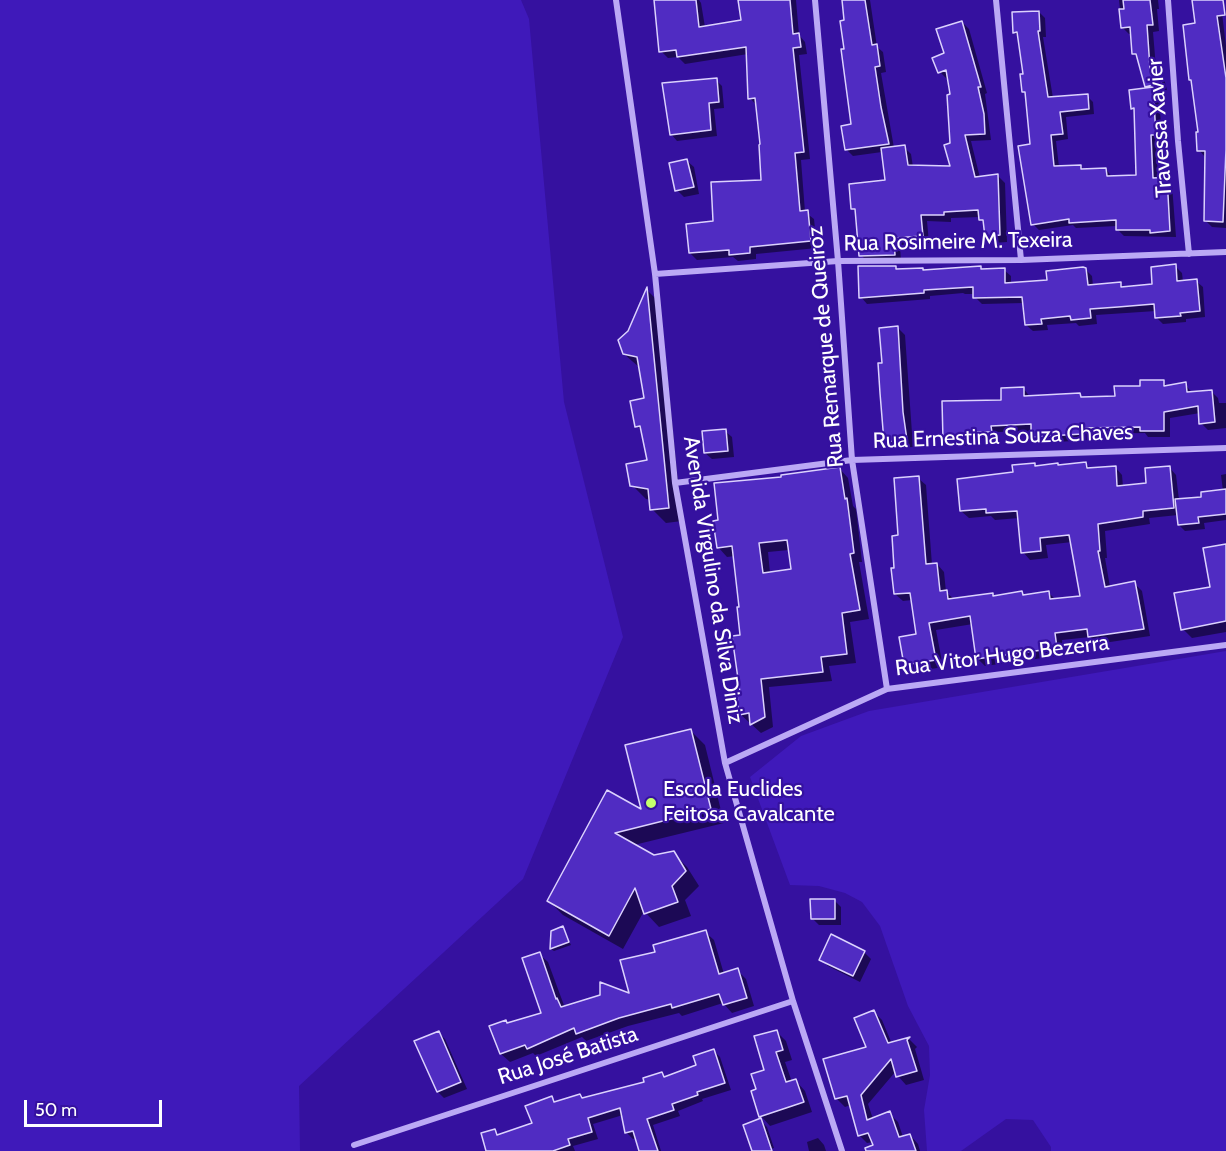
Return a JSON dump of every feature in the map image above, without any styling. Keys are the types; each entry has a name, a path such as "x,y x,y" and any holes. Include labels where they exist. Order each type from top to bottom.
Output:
{"street":[{"name":"Avenida Virgulino da Silva Diniz","path":"616,0 655,274 675,483 725,763 793,1001 842,1151"},
{"name":"Rua Remarque de Queiroz","path":"815,0 838,261 852,460 887,689"},
{"path":"996,0 1021,260"},
{"name":"Travessa Xavier","path":"1168,0 1189,254"},
{"name":"Rua Rosimeire M. Texeira","path":"655,274 838,261 1021,260 1226,252"},
{"name":"Rua Ernestina Souza Chaves","path":"675,483 852,460 1226,448"},
{"name":"Rua Vitor Hugo Bezerra","path":"725,763 887,689 1226,645"},
{"name":"Rua José Batista","path":"354,1145 793,1001"}],"shaded area":[{"path":"0,0 521,0 529,19 564,402 623,637 523,879 299,1086 300,1151 0,1151"},
{"path":"1226,651 1226,1151 1051,1151 1051,1147 1033,1120 1006,1119 961,1151 927,1151 924,1110 930,1075 929,1046 908,1006 880,926 862,902 845,893 819,886 790,885 750,777 801,736 869,711"}],"building":[{"path":"654,0 696,0 699,27 741,20 738,0 790,0 793,34 799,33 801,47 793,48 804,152 795,153 800,211 808,210 811,241 750,247 750,253 729,255 729,250 689,253 686,224 713,221 711,182 761,180 755,98 748,99 746,47 677,57 676,50 659,52"},
{"path":"842,0 865,0 872,45 877,44 880,66 875,67 889,144 845,150 841,126 851,124 841,49 844,49 840,21 844,20"},
{"path":"1123,0 1150,0 1153,25 1147,25 1150,68 1156,67 1161,83 1145,87 1136,54 1132,54 1130,27 1121,28 1119,9 1124,9"},
{"path":"1192,0 1223,0 1225,15 1217,16 1226,78 1223,222 1204,221 1205,151 1197,151 1196,132 1198,132 1183,25 1195,23"},
{"path":"1039,11 1040,31 1038,31 1048,97 1088,94 1089,109 1060,112 1063,134 1051,135 1054,166 1081,165 1081,169 1106,168 1107,176 1136,175 1134,108 1131,109 1129,90 1153,87 1156,135 1151,135 1153,178 1167,177 1170,231 1150,233 1150,230 1116,230 1116,220 1069,223 1069,219 1031,225 1018,146 1030,144 1025,92 1022,92 1020,74 1023,74 1017,32 1013,33 1012,12"},
{"path":"962,21 981,87 978,87 984,114 985,134 965,135 975,177 998,174 1000,235 985,237 983,220 979,220 978,210 944,212 944,215 921,215 923,236 894,238 895,255 859,256 855,209 851,209 849,184 885,180 881,148 905,145 908,165 950,166 944,145 950,143 947,95 950,94 946,70 938,73 932,58 944,53 936,29"},
{"path":"717,78 719,102 709,103 711,130 670,135 662,83"},
{"path":"687,159 694,187 675,191 669,163"},
{"path":"1176,264 1177,281 1197,279 1200,311 1180,313 1181,316 1155,318 1154,304 1090,309 1091,318 1071,320 1070,316 1041,319 1042,324 1025,325 1022,297 973,298 973,287 859,298 858,266 896,266 896,269 923,268 923,270 981,266 981,269 1005,268 1005,283 1047,280 1046,271 1083,267 1086,268 1088,285 1121,282 1121,287 1152,284 1151,267"},
{"path":"647,287 669,508 650,510 648,489 630,486 626,464 647,460 640,426 635,427 630,401 644,398 637,357 623,354 618,340 628,331"},
{"path":"898,326 907,440 884,442 878,363 882,363 879,328"},
{"path":"1140,380 1164,380 1164,386 1186,382 1187,392 1212,390 1215,422 1199,424 1198,406 1164,412 1164,431 1140,431 1140,427 1082,428 1082,434 1031,437 1031,424 991,426 992,432 972,432 973,439 943,440 942,401 1001,400 1001,388 1024,387 1024,396 1080,393 1081,397 1115,396 1114,386 1140,386"},
{"path":"726,429 728,451 704,453 702,431"},
{"path":"1086,462 1087,468 1116,466 1117,486 1146,483 1145,468 1170,466 1174,508 1143,511 1143,517 1098,524 1100,551 1098,551 1105,587 1135,581 1144,629 1088,637 1087,629 1055,633 1057,648 976,659 970,616 929,623 936,660 904,665 899,637 916,634 910,593 894,594 891,568 894,568 892,536 898,535 894,478 919,476 926,564 937,563 940,591 947,590 948,599 993,593 993,596 1022,591 1023,595 1049,591 1050,599 1080,596 1069,535 1040,538 1041,551 1021,553 1017,511 986,513 986,509 960,511 957,479 1013,472 1012,465 1035,463 1035,466"},
{"path":"840,467 845,499 847,498 854,553 850,554 860,610 842,613 847,654 821,657 823,672 761,679 765,717 750,725 749,713 739,715 737,694 740,693 732,636 740,635 737,607 739,607 732,546 717,548 713,521 718,520 714,483 781,477 781,475","holes":["787,540 791,569 763,573 759,543"]},
{"path":"1226,489 1226,514 1198,517 1199,523 1178,525 1175,499 1201,497 1201,492"},
{"path":"1226,544 1226,621 1181,630 1174,593 1210,587 1203,548"},
{"path":"691,729 711,809 615,833 654,855 674,851 686,871 672,886 678,902 644,914 635,888 609,936 547,901 607,790 641,809 625,745"},
{"path":"810,899 835,899 835,919 811,919"},
{"path":"563,926 569,942 550,949 551,931"},
{"path":"706,930 719,974 738,968 747,998 723,1005 719,994 672,1008 671,1004 619,1018 576,1034 574,1028 527,1049 525,1045 500,1054 489,1026 541,1013 522,958 540,952 556,999 561,1007 600,995 600,982 629,993 620,960 655,952 653,945"},
{"path":"831,934 865,951 853,976 819,960"},
{"path":"874,1010 888,1043 910,1037 907,1040 917,1071 896,1077 891,1059 861,1095 867,1120 890,1111 899,1137 910,1134 916,1151 866,1151 865,1148 873,1145 868,1133 858,1136 847,1096 835,1099 823,1059 866,1047 854,1018"},
{"path":"777,1030 783,1050 776,1052 786,1082 796,1079 804,1102 759,1117 751,1091 756,1089 751,1074 764,1070 754,1036"},
{"path":"439,1031 461,1082 437,1092 414,1041"},
{"path":"714,1049 725,1083 697,1092 698,1095 672,1104 674,1110 647,1119 658,1151 639,1151 633,1131 625,1133 620,1108 588,1118 592,1132 568,1139 570,1145 553,1151 486,1151 481,1133 495,1129 497,1135 532,1123 525,1106 552,1096 554,1102 580,1094 582,1098 644,1082 643,1078 662,1072 664,1077 696,1065 693,1056"},
{"path":"761,1118 772,1151 752,1151 743,1125"}],"place":[{"name":"Escola Euclides Feitosa Cavalcante","path":"651,803"}]}
